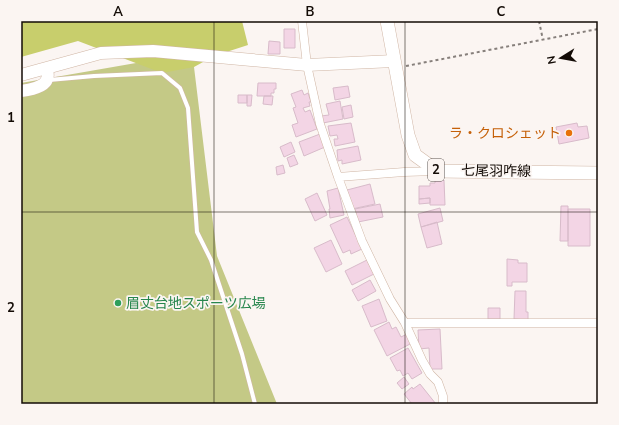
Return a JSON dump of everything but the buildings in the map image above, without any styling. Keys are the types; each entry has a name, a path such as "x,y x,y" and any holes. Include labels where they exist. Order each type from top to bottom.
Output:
{"main road":[{"name":"2","path":"387,21 408,135 415,155 437,170"},
{"name":"七尾羽咋線","path":"437,170 598,173"}],"street":[{"path":"302,21 307,65 320,124 338,177 362,242 390,299 405,323 422,360 430,374 438,382 443,396 443,404"},
{"path":"21,75 47,75 101,53 153,51 307,65 395,64"},
{"path":"21,91 40,85 47,75"},
{"path":"338,177 437,170"},
{"path":"405,323 598,323"}],"lane":[{"path":"47,75 94,76 162,73 180,88 188,108 197,232 214,268 242,354 255,404"}],"path":[{"path":"539,21 543,40"},
{"path":"395,64 543,40 598,29"}],"green space":[{"path":"21,21 242,21 248,45 214,56 194,67 162,73 78,41 21,57"},
{"name":"眉丈台地スポーツ広場","path":"136,63 194,67 217,256 277,404 21,404 21,83"}],"place":[{"name":"ラ・クロシェット","path":"569,133"},
{"name":"眉丈台地スポーツ広場","path":"118,303"}]}
